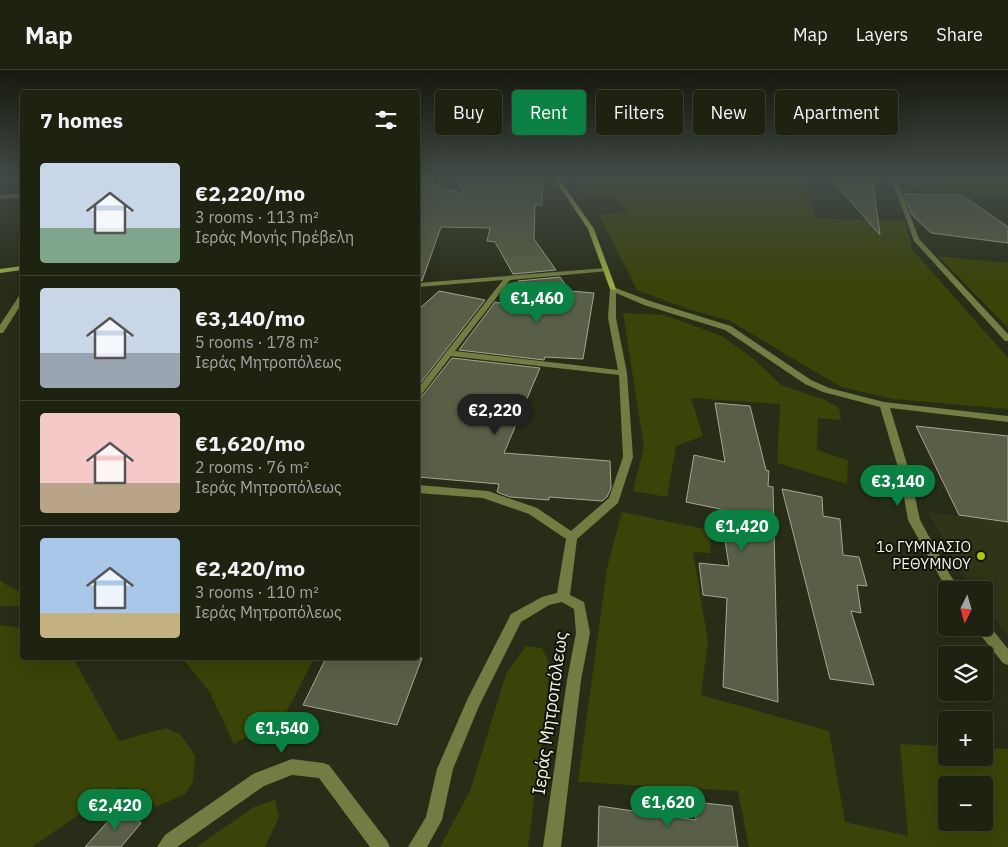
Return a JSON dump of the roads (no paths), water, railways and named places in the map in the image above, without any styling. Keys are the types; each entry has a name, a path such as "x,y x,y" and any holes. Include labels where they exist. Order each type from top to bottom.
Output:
{"street":[{"path":"417,847 434,820 445,769 473,703 516,618 546,601 563,596 572,537 614,500 628,457 623,373 614,334 612,304 614,289 591,229 580,213"},
{"path":"906,213 916,240 1008,339"},
{"path":"0,271 20,268"},
{"path":"420,285 606,270"},
{"path":"420,390 509,277"},
{"path":"614,289 647,303 728,328 808,382 826,390 884,405 1008,419"},
{"path":"0,331 20,301"},
{"path":"449,353 623,373"},
{"path":"884,405 904,474 914,520 948,581"},
{"path":"420,489 484,494 533,511 572,537"},
{"name":"Ιεράς Μητροπόλεως","path":"552,847 574,680 583,633 580,606 563,596"},
{"path":"989,636 1008,659"},
{"path":"166,847 259,780 292,767 323,771 382,847"}],"place":[{"name":"1ο ΓΥΜΝΑΣΙΟ ΡΕΘΥΜΝΟΥ","path":"981,556"}]}
